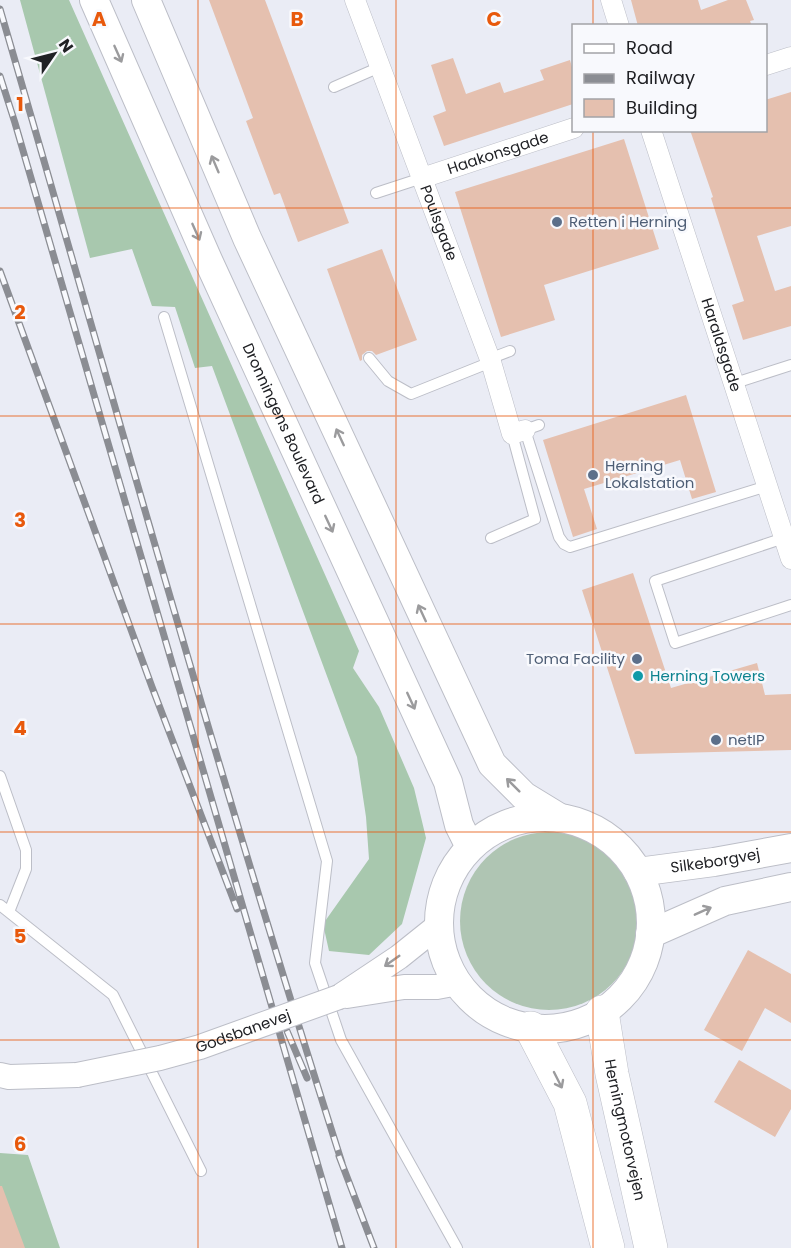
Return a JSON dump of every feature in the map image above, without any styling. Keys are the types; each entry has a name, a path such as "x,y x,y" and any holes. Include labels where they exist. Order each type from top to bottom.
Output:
{"highway":[{"name":"Herningmotorvejen","path":"602,1012 612,1074 651,1248"},
{"path":"531,1028 570,1103 608,1248"}],"main road":[{"name":"Dronningens Boulevard","path":"94,0 208,260 448,782 459,825 470,847"},
{"path":"146,0 247,238 492,764 524,796 560,818"},
{"path":"528,818 560,818 576,821 605,836 618,846 638,872 646,892 650,913 650,934 639,970 617,1000 602,1012 580,1023 555,1028 531,1028 509,1023 489,1013 472,1000 458,983 444,956 438,925 442,897 453,870 470,847 497,828 528,818"},
{"name":"Silkeborgvej","path":"638,872 714,862 791,848"},
{"path":"650,934 725,901 791,887"}],"street":[{"name":"Poulsgade","path":"355,0 490,361 525,430"},
{"path":"611,0 618,24"},
{"path":"767,64 791,57"},
{"name":"Haakonsgade","path":"422,178 572,128"},
{"name":"Haraldsgade","path":"652,132 767,486 783,506 784,538 791,559"},
{"name":"Godsbanevej","path":"339,997 399,957 438,925"},
{"name":"Godsbanevej","path":"0,1075 9,1077 77,1075 160,1058 200,1047 339,997 404,987 437,987 458,983"}],"lane":[{"path":"334,87 380,67"},
{"path":"376,193 422,178"},
{"path":"164,316 327,861 315,963 341,1040 457,1248"},
{"path":"369,358 388,381 411,394 510,351"},
{"path":"732,384 791,365"},
{"path":"525,430 559,537 564,544 570,547 767,486"},
{"path":"491,538 535,519 525,430"},
{"path":"784,538 655,581 675,643 791,605"},
{"path":"0,776 26,850 26,870 4,908 113,995 201,1171"}],"green space":[{"path":"20,0 69,0 359,651 353,668 379,707 414,788 426,838 402,924 369,955 329,951 323,924 369,859 366,817 357,757 212,366 195,368 175,307 152,306 132,249 90,258"},
{"path":"549,832 583,839 612,858 631,887 638,921 631,955 612,984 583,1003 549,1010 515,1003 486,984 467,955 460,921 467,887 486,858 515,839"},
{"path":"0,1153 28,1155 60,1248 20,1248 0,1193"}],"building":[{"path":"209,0 265,0 349,223 298,242 280,193 274,195 246,121 253,118"},
{"path":"631,0 698,0 701,10 728,0 746,0 754,20 750,21 751,24 637,24"},
{"path":"453,58 466,94 500,82 504,93 544,80 540,70 570,60 572,104 444,146 433,116 446,111 431,65"},
{"path":"791,92 791,226 757,236 775,291 791,286 791,326 743,340 732,305 744,301 691,132 767,132 767,99"},
{"name":"Retten i Herning","path":"624,139 659,249 544,285 555,320 501,337 455,192"},
{"path":"382,249 417,340 376,355 372,351 367,351 362,355 360,361 327,269"},
{"name":"Herning Lokalstation","path":"686,395 716,492 692,499 680,460 584,489 597,529 573,537 543,440"},
{"name":"Herning Towers","path":"633,573 671,688 757,663 765,695 791,694 791,750 635,754 582,590"},
{"path":"748,950 791,974 791,1023 765,1008 742,1051 704,1030"},
{"path":"739,1060 791,1090 791,1109 775,1137 714,1102"},
{"path":"0,1186 2,1186 25,1248 0,1248"}],"railway":[{"path":"0,9 210,732 342,1163"},
{"path":"0,76 342,1248"},
{"path":"0,271 152,687 237,909"},
{"path":"287,1031 307,1078"},
{"path":"339,1156 374,1248"}],"place":[{"name":"Retten i Herning","path":"557,222"},
{"name":"Herning Lokalstation","path":"593,475"},
{"name":"Toma Facility","path":"637,659"},
{"name":"Herning Towers","path":"638,676"},
{"name":"netIP","path":"716,740"}]}
